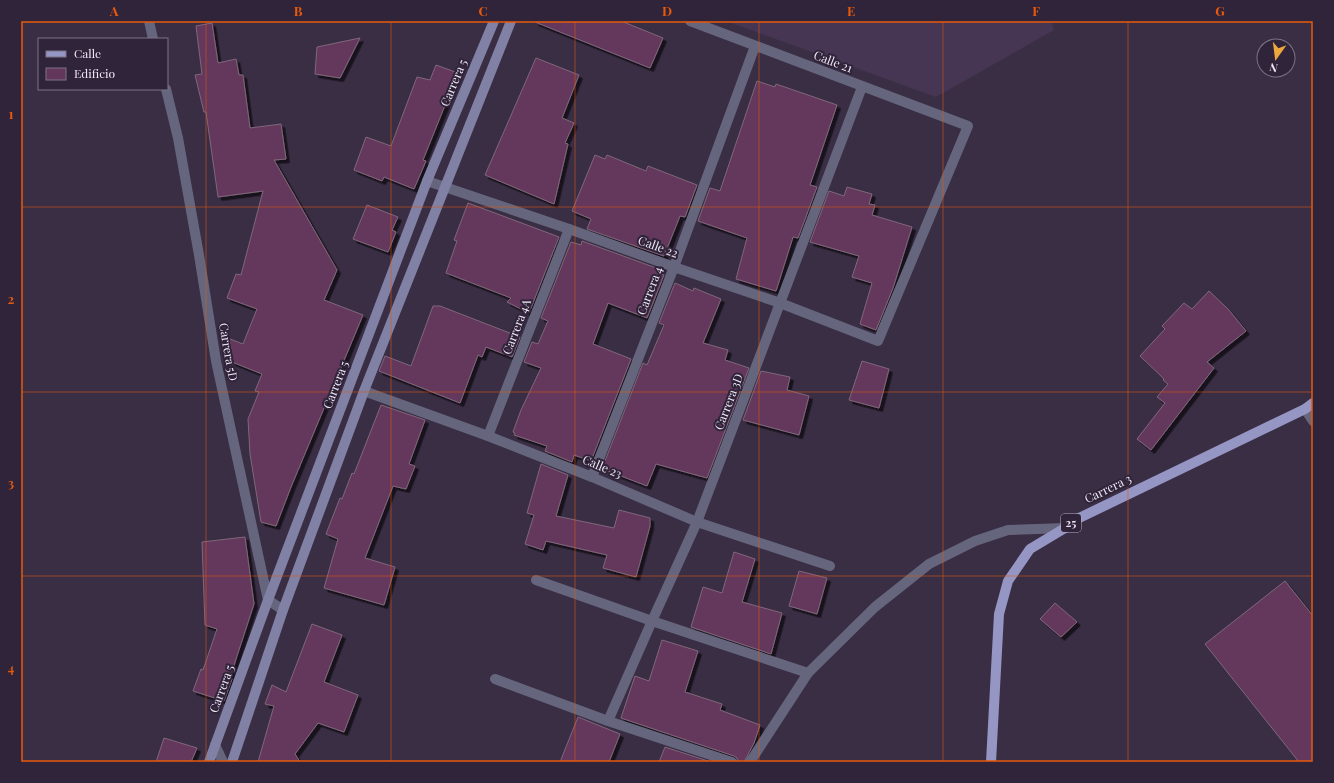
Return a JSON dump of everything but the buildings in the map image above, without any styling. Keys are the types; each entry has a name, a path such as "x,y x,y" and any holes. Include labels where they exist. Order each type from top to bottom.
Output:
{"main road":[{"name":"Carrera 3","path":"991,762 999,614 1008,581 1030,549 1065,528 1075,520 1309,406"}],"street":[{"path":"149,21 154,38"},
{"name":"Carrera 5","path":"209,762 268,600 427,181 494,21"},
{"path":"232,762 283,610 364,390 511,21"},
{"name":"Calle 21","path":"690,21 968,126 878,341"},
{"name":"Carrera 4","path":"592,477 674,267 755,46"},
{"name":"Carrera 3D","path":"608,721 696,522 862,87"},
{"name":"Carrera 5D","path":"166,90 181,154 200,255 216,361 268,600"},
{"name":"Calle 22","path":"427,181 444,188 570,228 674,267 780,303 878,341"},
{"name":"Carrera 4A","path":"488,436 570,228"},
{"name":"Calle 23","path":"364,390 488,436 592,477 696,522 830,566"},
{"path":"1309,406 1313,421"},
{"path":"750,762 808,673 875,607 929,564 975,541 1008,530 1065,528"},
{"path":"536,580 652,621 808,673"},
{"path":"268,600 283,610"},
{"path":"495,679 608,721 732,762"},
{"path":"215,745 223,762"}],"shaded area":[{"path":"726,21 1051,21 1054,30 936,97"}]}
